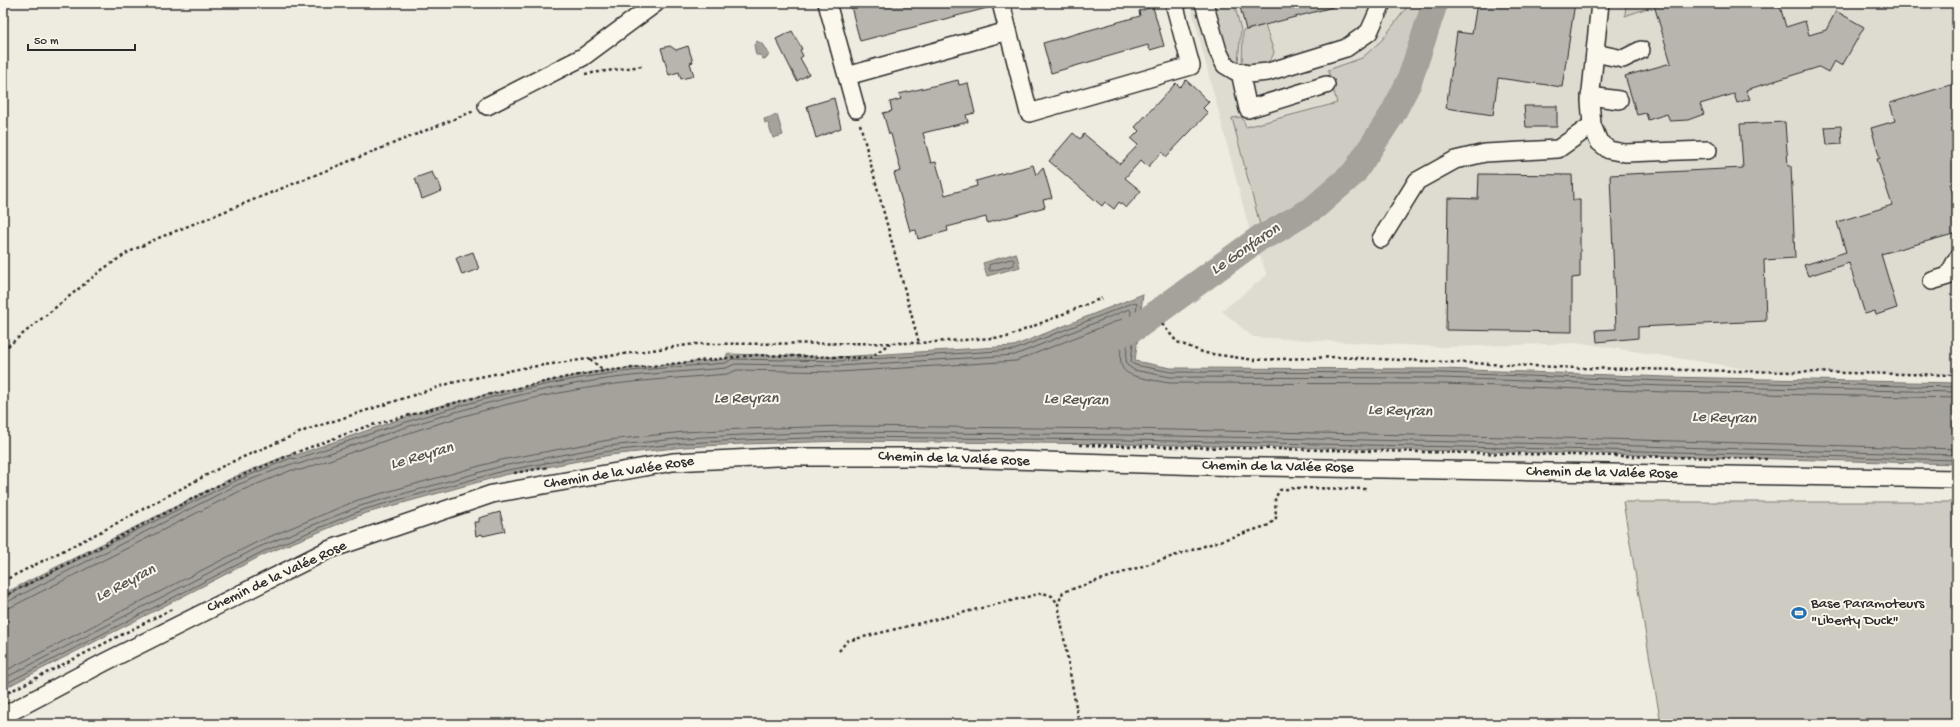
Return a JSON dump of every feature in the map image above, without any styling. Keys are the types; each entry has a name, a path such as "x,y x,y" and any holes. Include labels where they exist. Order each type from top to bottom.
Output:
{"street":[{"path":"487,106 583,57 656,3"},
{"path":"827,3 856,109"},
{"path":"1001,3 1029,113 1191,66 1174,3"},
{"path":"1204,3 1218,51 1225,65 1248,74 1268,72 1346,48 1369,32 1382,3"},
{"path":"1600,3 1590,96 1592,125 1599,142 1609,150 1625,153 1708,150"},
{"path":"847,76 1008,31"},
{"path":"1594,52 1623,59 1641,50"},
{"path":"1240,72 1248,109 1326,85"},
{"path":"1590,96 1619,100"},
{"path":"1381,239 1417,182 1455,160 1485,153 1558,149 1592,125"},
{"path":"1932,282 1948,276 1957,259"},
{"name":"Chemin de la Valée Rose","path":"3,716 105,662 328,550 492,494 673,462 776,457 914,457 1215,467 1957,479"}],"path":[{"path":"583,74 642,66"},
{"path":"3,350 103,269 127,253 156,239 487,106"},
{"path":"856,109 919,343"},
{"path":"3,582 227,464 306,430 451,383 523,368 695,344 919,343 1008,337 1102,298"},
{"path":"1162,324 1177,342 1205,354 1256,360 1335,357 1578,368 1957,375"},
{"path":"3,597 216,486 297,452 365,427 473,398 567,377 604,371 756,355 870,358 891,343"},
{"path":"590,359 604,371"},
{"path":"1074,445 1340,449 1776,459"},
{"path":"507,475 554,466"},
{"path":"1058,604 1063,592 1269,525 1276,518 1275,498 1280,490 1295,488 1367,489"},
{"path":"839,651 847,641 1043,594 1052,596 1058,604 1079,724"},
{"path":"3,694 181,605"}],"shaded area":[{"path":"1190,3 1957,3 1957,375 1766,372 1582,343 1444,347 1253,337 1222,311 1267,275 1249,228"},
{"path":"1234,3 1241,30 1238,62 1232,58 1224,46 1214,9"},
{"path":"1410,3 1429,3 1399,82 1341,171 1307,198 1260,225 1232,118 1242,117 1246,127 1337,103 1328,70 1362,58 1382,40"},
{"path":"1626,3 1662,3 1625,16"},
{"path":"1265,25 1274,52 1272,57 1265,63 1261,64 1242,64 1243,31"},
{"name":"Base Paramoteurs \"Liberty Duck\"","path":"1623,502 1957,502 1957,724 1661,724"}],"water":[{"path":"757,41 762,44 769,54 767,58 763,59 760,55 756,55 754,45"},
{"path":"777,115 783,135 773,138 768,123 765,123 764,119"},
{"path":"1016,253 1020,267 987,276 983,263"},
{"name":"Le Reyran","path":"1143,294 1135,361 1171,368 1442,369 1667,377 1957,383 1957,464 1604,454 1125,444 845,441 685,447 610,455 504,475 363,514 263,555 3,689 3,594 234,477 293,453 296,455 432,408 592,372 726,359 727,354 838,357 1014,346"}],"building":[{"path":"850,3 990,3 991,7 860,41"},
{"path":"1239,3 1332,3 1333,7 1246,30"},
{"path":"1477,3 1575,3 1562,87 1498,78 1493,115 1446,108 1457,32 1472,34"},
{"path":"1662,3 1779,3 1786,27 1805,21 1809,35 1826,30 1836,11 1864,27 1842,66 1834,61 1828,72 1819,67 1746,90 1750,99 1737,103 1734,94 1700,104 1704,114 1688,120 1670,121 1667,114 1648,120 1646,113 1637,115 1625,76 1671,63 1654,5"},
{"path":"1153,7 1164,46 1150,50 1148,45 1051,73 1043,43 1140,16 1139,11"},
{"path":"792,31 802,49 800,50 803,56 800,58 809,74 797,81 776,39"},
{"path":"670,46 676,50 688,46 693,62 690,63 694,76 681,79 679,72 669,75 661,48"},
{"path":"958,80 959,85 968,83 975,113 966,115 968,122 923,133 931,163 936,162 945,195 977,186 976,181 1033,165 1036,175 1043,167 1052,198 1043,200 1045,207 987,223 986,217 947,227 948,231 918,239 916,230 910,231 894,173 901,171 891,134 889,134 883,113 892,111 890,102 901,99 899,94"},
{"path":"1186,80 1209,102 1203,108 1208,113 1166,157 1162,152 1148,167 1141,160 1125,178 1141,191 1126,208 1119,202 1114,209 1105,202 1102,206 1049,161 1073,133 1080,139 1084,134 1120,164 1138,145 1131,139 1139,131 1135,127 1176,83 1180,87"},
{"path":"1957,83 1957,183 1950,184 1957,205 1957,233 1881,254 1897,308 1876,315 1875,311 1865,314 1849,263 1808,276 1804,265 1846,252 1837,222 1892,205 1877,159 1880,158 1871,128 1895,121 1890,103"},
{"path":"834,98 841,128 816,138 807,106"},
{"path":"1524,106 1557,106 1557,127 1526,127"},
{"path":"1785,122 1788,166 1791,166 1795,258 1764,260 1766,321 1638,327 1638,338 1597,342 1596,330 1616,329 1610,175 1743,168 1740,124"},
{"path":"1841,126 1842,144 1827,145 1825,127"},
{"path":"432,172 436,181 438,180 442,191 422,199 415,178"},
{"path":"1479,174 1572,175 1573,200 1580,200 1580,277 1572,278 1572,332 1446,330 1448,198 1478,199"},
{"path":"473,252 479,269 462,275 456,258"},
{"path":"500,512 505,531 476,536 474,522 479,522 479,518"}],"waterway":[{"name":"Le Gonfaron","path":"1106,341 1137,327 1261,237 1272,233 1315,207 1354,173 1392,115 1409,82 1435,3"}],"place":[{"name":"Base Paramoteurs \"Liberty Duck\"","path":"1799,613"}]}
